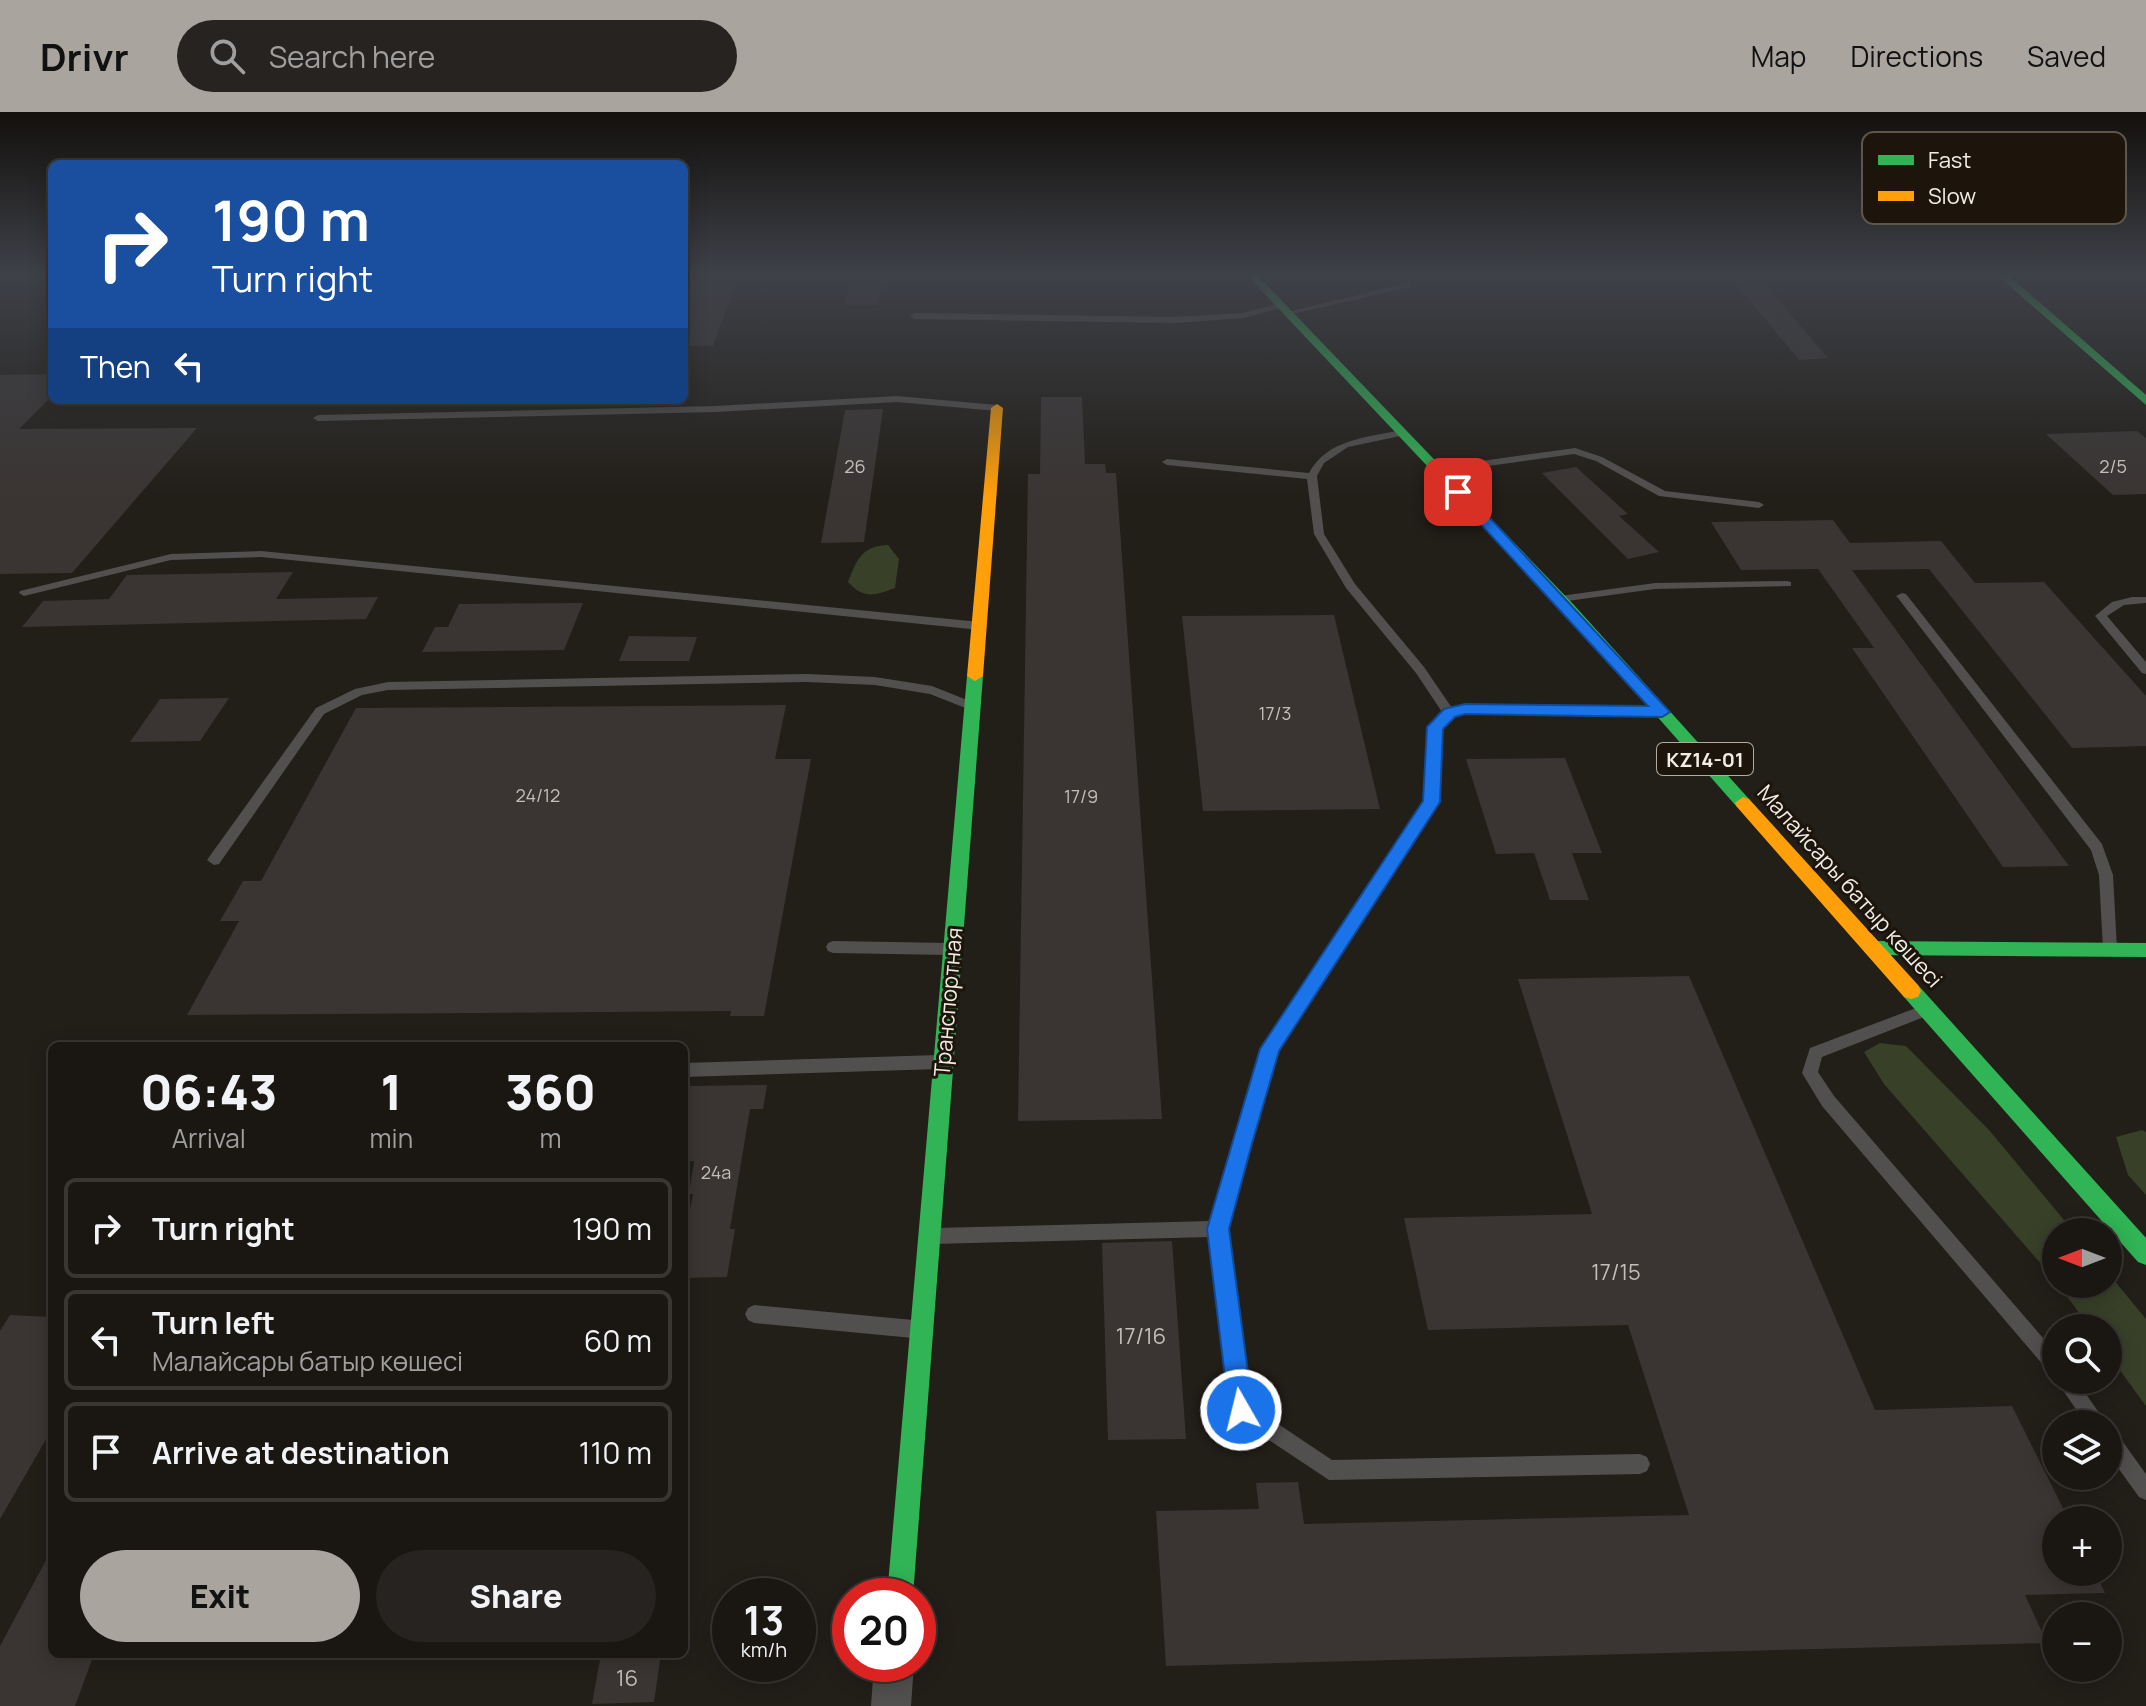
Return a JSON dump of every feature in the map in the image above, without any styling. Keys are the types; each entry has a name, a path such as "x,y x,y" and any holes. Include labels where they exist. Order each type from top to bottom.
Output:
{"main road":[{"name":"Малайсары батыр көшесі","path":"1322,349 1662,712 2146,1254"},
{"path":"2087,349 2146,401"},
{"name":"Транспортная","path":"901,1578 941,1062 974,707 997,408"},
{"path":"1874,948 2146,950"}],"street":[{"path":"891,1706 893,1682"}],"lane":[{"path":"318,418 716,409 897,399 997,408"},
{"path":"1402,433 1345,445 1320,461 1312,476 1319,534 1350,586 1420,670 1449,713"},
{"path":"1438,470 1575,451 1599,459 1663,494 1759,505"},
{"path":"1167,462 1312,476"},
{"path":"24,593 171,557 261,554 980,626"},
{"path":"1559,599 1655,586 1787,584"},
{"path":"1902,596 2097,848 2106,875 2110,949"},
{"path":"2146,600 2115,603 2101,616 2146,670"},
{"path":"214,860 320,711 359,692 388,686 807,678 875,681 932,690 974,707"},
{"path":"1640,1464 1329,1470 1241,1410 1218,1229 1270,1049 1432,802 1433,735 1440,720 1449,713 1465,709 1662,712"},
{"path":"833,947 953,949"},
{"path":"1928,1009 1815,1053 1810,1073 1828,1101 2042,1351"},
{"path":"688,1070 941,1062"},
{"path":"930,1236 1218,1229"},
{"path":"754,1314 922,1330"},
{"path":"2122,1457 2146,1490"}],"green space":[{"path":"888,545 899,559 895,588 870,594 859,591 848,582 866,551"},
{"path":"1880,1043 1906,1046 1989,1130 2062,1218 2042,1218 2042,1265 1884,1084 1864,1052"},
{"path":"2142,1130 2146,1132 2146,1195 2128,1175 2116,1137"},
{"path":"2122,1290 2146,1319 2146,1406 2122,1373 2122,1314 2080,1314 2068,1298 2122,1298"}],"building":[{"path":"1790,349 1821,349 1828,358 1799,360"},
{"path":"48,374 48,400 19,429 197,428 72,573 0,574 0,375"},
{"path":"1041,397 1082,397 1085,464 1105,464 1106,473 1116,473 1162,1119 1018,1121 1028,474 1040,474"},
{"path":"883,409 864,542 821,543 845,410"},
{"path":"2137,431 2146,438 2146,494 2113,495 2046,434"},
{"path":"1576,467 1628,514 1619,516 1659,552 1628,559 1542,473"},
{"path":"1833,520 1850,543 1941,541 1975,583 2044,582 2146,696 2146,746 2072,748 1929,569 1852,570 2069,866 2003,867 1852,648 1874,648 1818,569 1741,570 1711,522"},
{"path":"293,572 276,599 378,597 366,619 22,627 43,601 109,599 127,575"},
{"path":"583,603 564,650 422,652 435,627 448,627 459,604"},
{"path":"1334,615 1380,809 1203,811 1182,616"},
{"path":"629,636 697,637 689,661 619,661"},
{"path":"229,698 200,741 130,742 160,699"},
{"path":"786,705 775,759 811,759 764,1016 730,1016 731,1011 187,1015 239,921 220,921 243,881 261,881 356,708"},
{"path":"1565,758 1602,853 1572,853 1589,900 1550,900 1534,853 1496,854 1466,759"},
{"path":"1689,976 1875,1410 2012,1406 2042,1466 2042,1490 2054,1490 2062,1506 2042,1506 2042,1586 2102,1586 2105,1593 2025,1595 2042,1632 2042,1643 1166,1666 1156,1511 1259,1509 1256,1483 1298,1482 1304,1524 1689,1515 1628,1325 1428,1330 1404,1218 1592,1214 1518,979"},
{"path":"767,1085 763,1109 750,1109 730,1229 735,1229 727,1277 688,1278 688,1220 693,1194 689,1194 694,1161 688,1162 688,1086"},
{"path":"1172,1241 1186,1439 1108,1440 1102,1243"},
{"path":"10,1315 48,1317 48,1436 0,1519 0,1331"},
{"path":"48,1556 48,1658 93,1658 75,1706 0,1706 0,1646"},
{"path":"600,1658 660,1658 654,1702 592,1704"}],"traffic: fast":[{"path":"1323,349 1569,608 1743,803"},
{"path":"2087,349 2146,401"},
{"path":"901,1578 975,676"},
{"path":"1874,948 2146,950"},
{"path":"1911,991 2146,1254"}],"traffic: slow":[{"path":"975,676 997,408"},
{"path":"1743,803 1911,991"}],"route":[{"path":"1241,1410 1218,1229 1240,1147 1270,1049 1432,802 1435,727 1449,713 1465,709 1662,712 1569,608 1458,492"}]}
